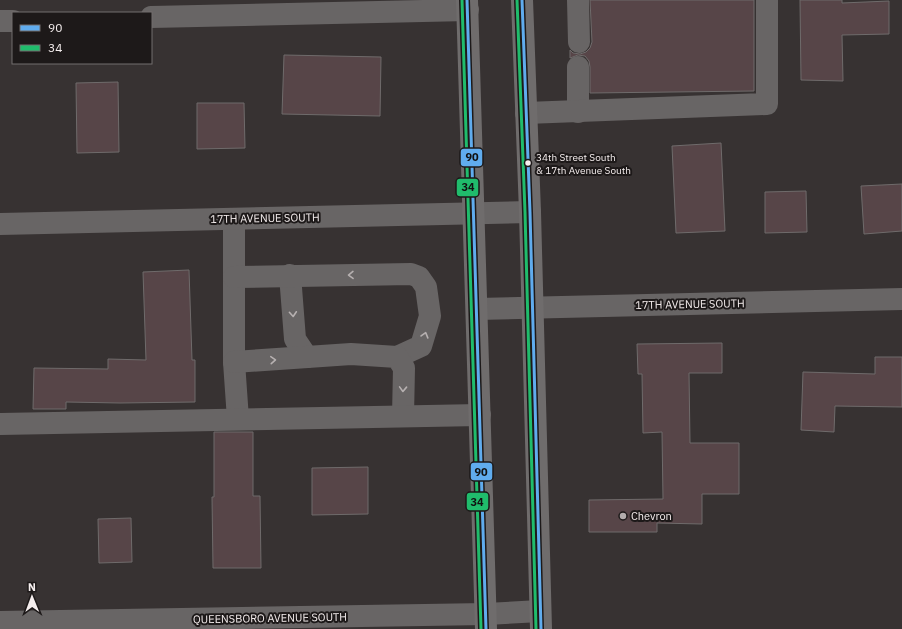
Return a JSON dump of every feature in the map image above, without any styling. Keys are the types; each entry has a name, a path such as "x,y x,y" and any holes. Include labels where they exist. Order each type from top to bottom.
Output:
{"highway":[{"path":"522,0 530,212 531,308 540,620"},
{"path":"468,5 486,622"}],"street":[{"path":"578,0 579,42"},
{"path":"526,113 767,104 767,0"},
{"path":"152,17 468,5"},
{"path":"0,21 12,20"},
{"path":"578,66 578,112"},
{"name":"17TH AVENUE SOUTH","path":"0,224 530,212"},
{"path":"234,219 234,362 238,419"},
{"path":"234,277 412,274 419,277 426,287 430,316 421,346 397,357 351,354 234,362"},
{"path":"290,276 295,339 307,357"},
{"name":"17TH AVENUE SOUTH","path":"477,309 902,299"},
{"path":"397,357 404,368 402,416"},
{"path":"0,424 480,414"},
{"name":"QUEENSBORO AVENUE SOUTH","path":"0,622 486,622 540,620"}],"building":[{"path":"590,0 754,0 754,91 590,93 589,61 585,56 578,55 570,58 570,50 573,53 580,54 586,52 590,48 592,42"},
{"path":"800,0 842,0 842,3 889,1 889,34 842,35 843,81 801,80"},
{"path":"284,55 381,57 380,116 282,114"},
{"path":"118,82 119,152 77,153 76,83"},
{"path":"197,103 244,103 245,148 197,149"},
{"path":"721,143 725,231 676,233 672,146"},
{"path":"902,184 902,231 864,234 861,186"},
{"path":"806,191 807,232 765,233 765,192"},
{"path":"189,270 192,360 195,360 195,402 66,402 66,409 33,409 34,368 108,369 108,359 146,360 143,272"},
{"path":"722,343 722,373 689,373 690,443 739,443 739,494 702,494 702,524 657,523 657,532 589,532 589,500 663,499 662,432 643,433 642,374 638,374 637,344"},
{"path":"875,357 902,357 902,407 835,406 834,432 801,430 803,372 875,374"},
{"path":"214,432 253,432 253,496 260,496 261,568 213,568 212,497 214,497"},
{"path":"368,467 368,514 312,515 312,468"},
{"path":"131,518 132,562 99,563 98,519"}],"transit line":[{"name":"34","path":"462,0 481,629"},
{"name":"90","path":"467,0 486,629"},
{"name":"34","path":"517,0 525,212 536,629"},
{"name":"90","path":"522,0 530,212 541,629"}],"place":[{"name":"34th Street South & 17th Avenue South","path":"528,163"},
{"name":"Chevron","path":"623,516"}]}
